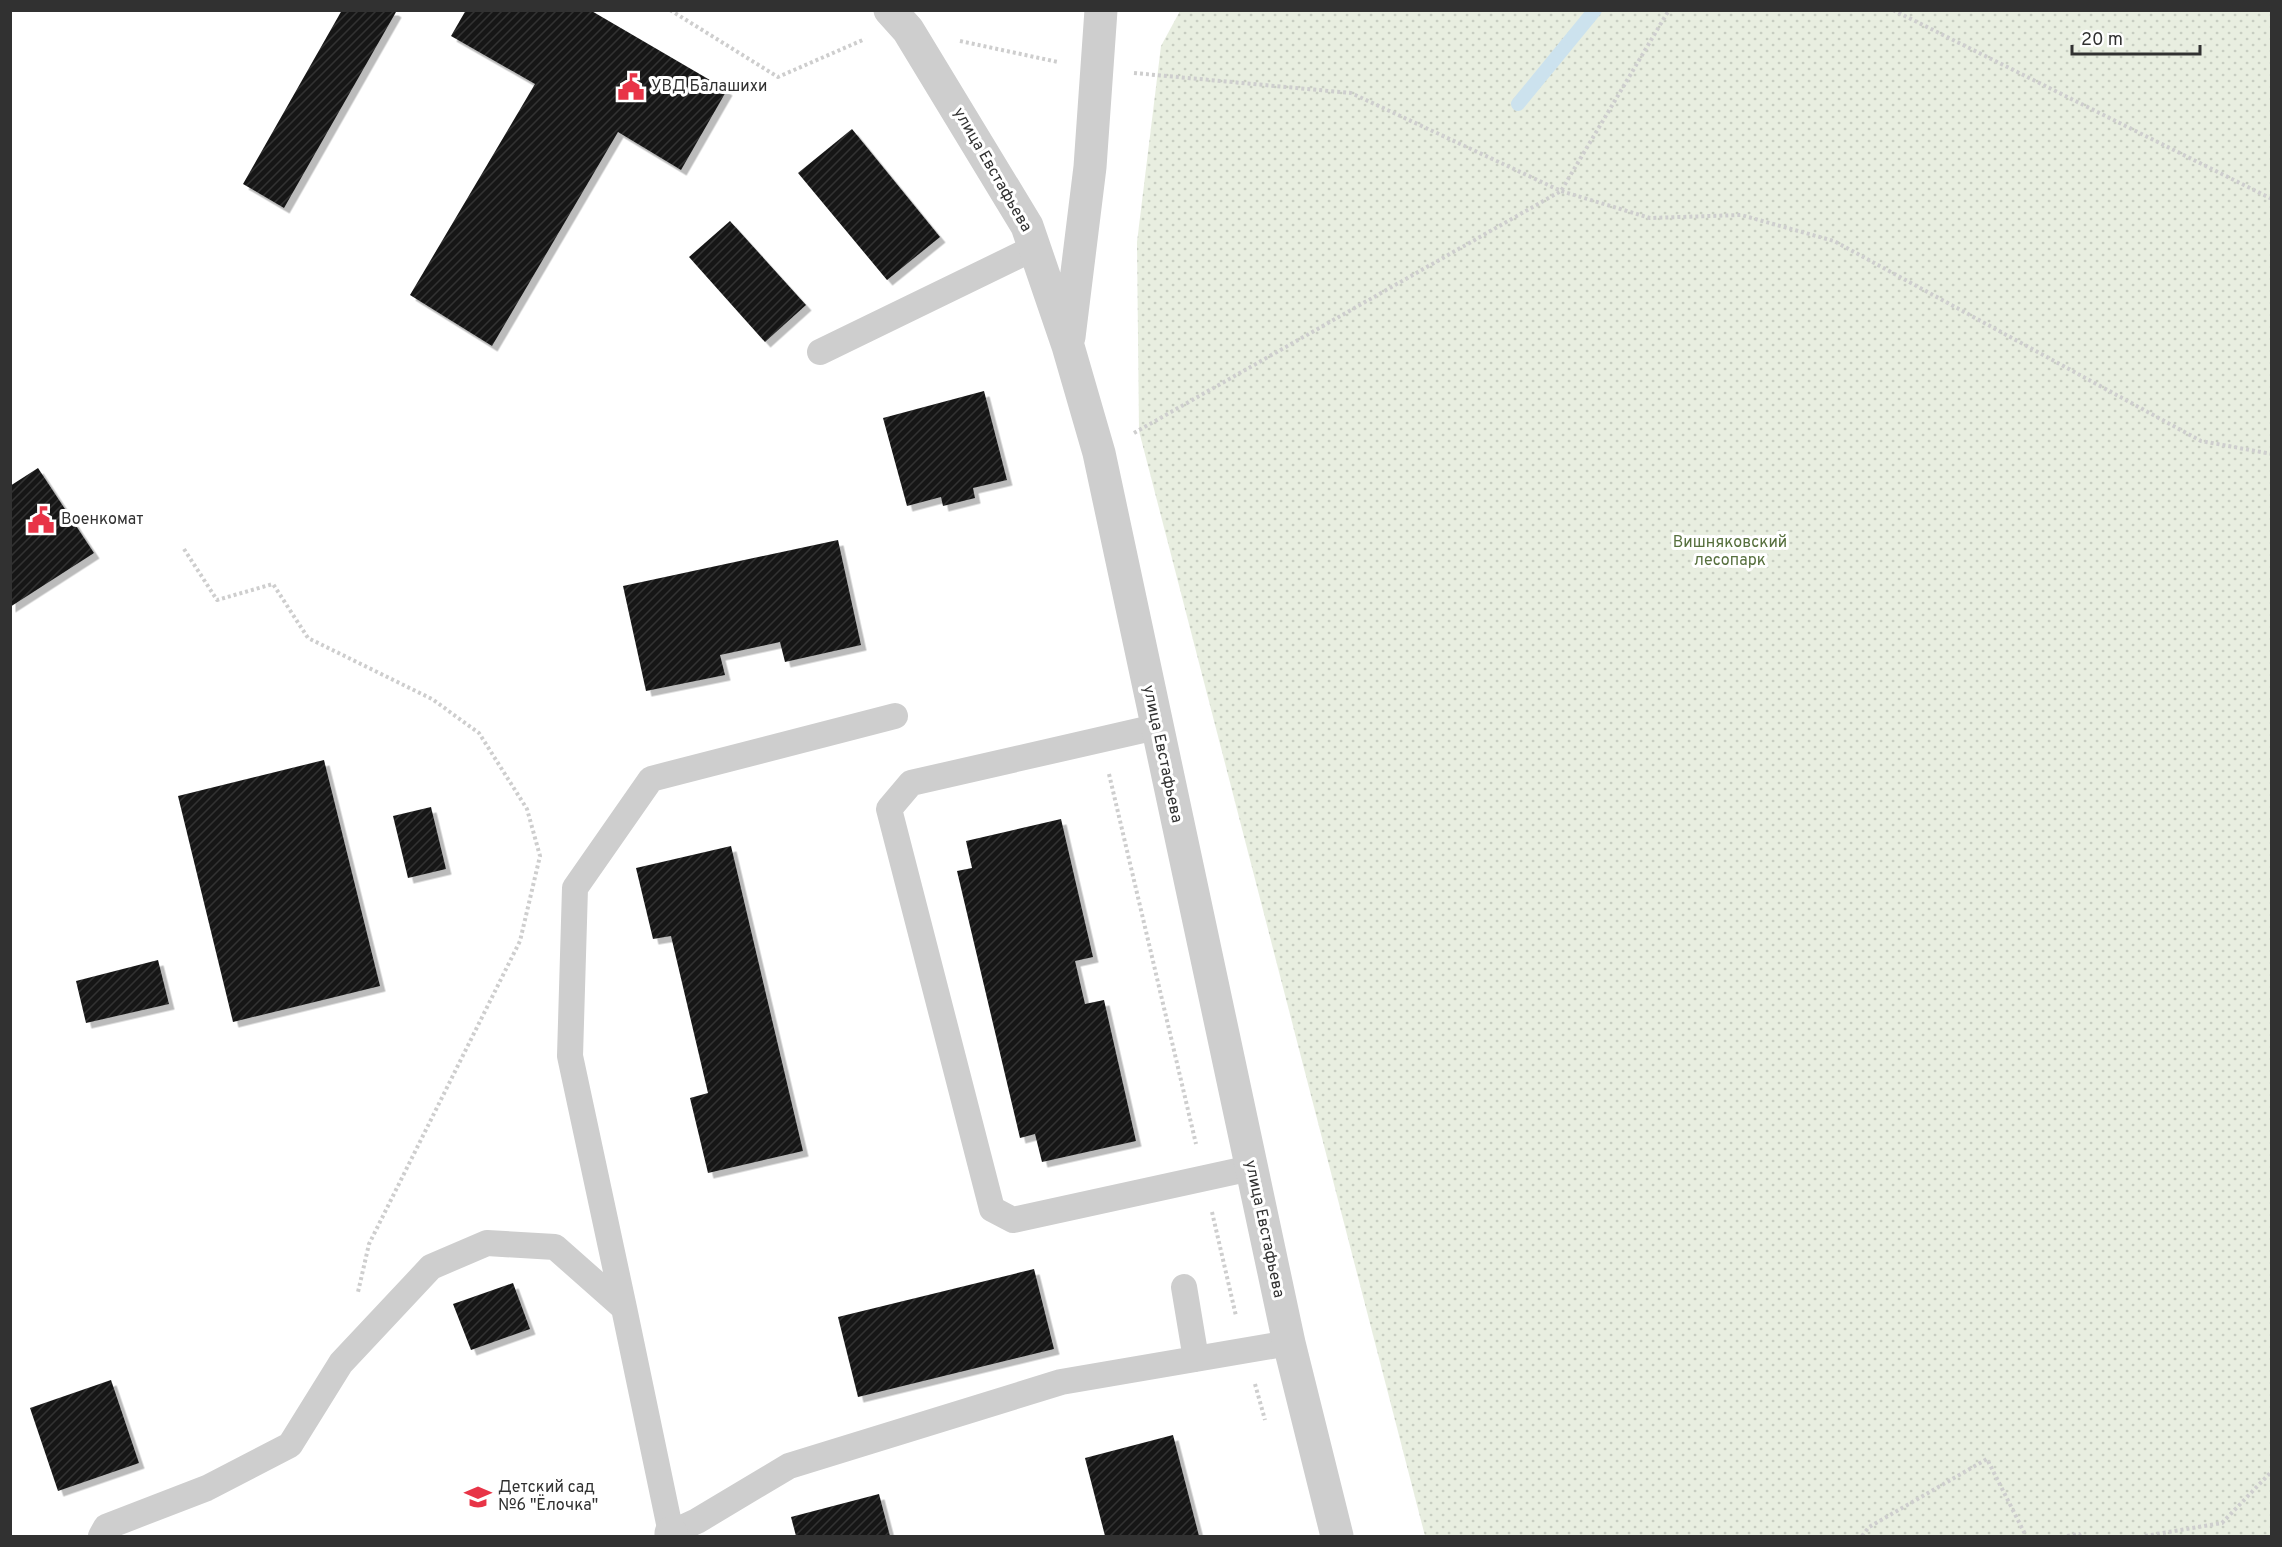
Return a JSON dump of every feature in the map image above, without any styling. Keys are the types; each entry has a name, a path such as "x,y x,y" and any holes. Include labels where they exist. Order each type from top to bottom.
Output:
{"street":[{"path":"1068,346 1090,166 1101,10"},
{"name":"улица Евстафьева","path":"899,20 1027,226 1068,346 1099,453 1289,1343 1338,1536"}],"lane":[{"path":"819,352 1034,248"},
{"path":"895,716 651,779 575,888 570,1056 671,1535 789,1466 1061,1382 1289,1343"},
{"path":"1156,727 911,783 889,808 992,1209 1013,1220 1251,1168"},
{"path":"101,1536 106,1527 207,1488 290,1445 341,1363 431,1267 487,1243 555,1247 624,1308"},
{"path":"1184,1287 1196,1359"}],"path":[{"path":"1099,453 1561,192 1669,10"},
{"path":"1893,10 2271,199"},
{"path":"899,20 1096,70 1351,93 1561,192 1650,218 1741,215 1834,241 2201,441 2271,454"},
{"path":"184,549 217,600 273,584 308,638 432,699 479,733 527,809 540,856 520,941 369,1244 356,1298"},
{"path":"1101,740 1204,1178 1267,1427"},
{"path":"1862,1536 1869,1527 1987,1459 2026,1536"},
{"path":"2145,1536 2222,1523 2271,1471"},
{"path":"2067,1536 2079,1534 2080,1536"}],"green space":[{"name":"Вишняковский лесопарк","path":"1180,11 2271,11 2271,1536 1425,1536 1139,431 1137,242 1161,46"}],"building":[{"path":"342,10 393,10 396,12 284,208 243,184"},
{"path":"466,10 590,10 727,90 681,170 618,132 492,346 410,295 535,84 451,36"},
{"path":"852,129 940,237 887,280 798,173"},
{"path":"730,221 806,305 765,342 689,257"},
{"path":"984,391 1007,480 973,488 975,498 943,506 941,497 907,506 883,418"},
{"name":"Военкомат","path":"38,468 94,553 10,607 10,486"},
{"path":"838,540 861,645 785,662 780,642 720,655 725,675 646,691 623,586"},
{"path":"324,760 380,986 233,1022 178,796"},
{"path":"431,807 446,869 408,878 393,816"},
{"path":"1061,819 1093,957 1075,961 1085,1004 1104,1000 1136,1141 1042,1162 1035,1134 1020,1138 957,871 972,868 966,841"},
{"path":"731,846 803,1151 708,1173 690,1098 708,1093 671,936 653,939 636,868"},
{"path":"158,960 169,1004 86,1023 76,981"},
{"path":"1034,1269 1054,1349 858,1397 838,1317"},
{"path":"513,1283 530,1329 471,1350 453,1304"},
{"path":"111,1380 139,1463 58,1491 30,1408"},
{"path":"1173,1435 1199,1536 1105,1536 1085,1458"},
{"path":"879,1494 890,1536 796,1536 791,1517"}],"waterway":[{"path":"1518,104 1595,10"}],"place":[{"name":"УВД Балашихи","path":"631,87"},
{"name":"Военкомат","path":"41,520"},
{"name":"Детский сад №6 \"Ёлочка\"","path":"478,1497"}]}
